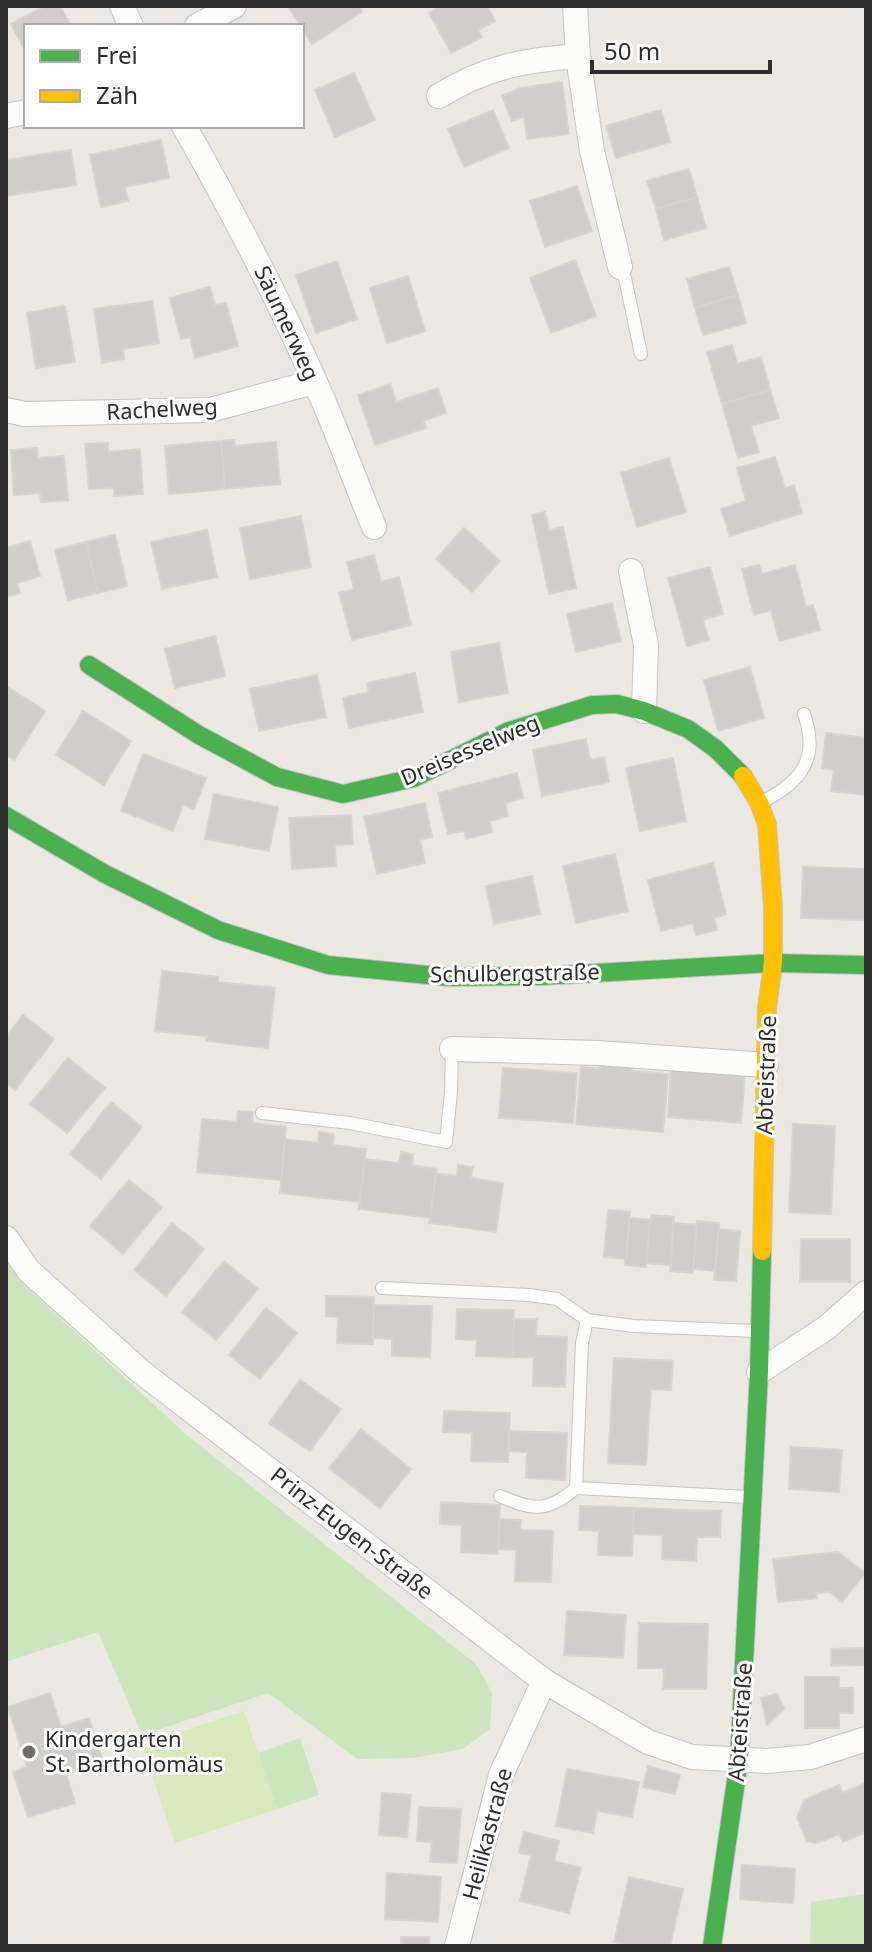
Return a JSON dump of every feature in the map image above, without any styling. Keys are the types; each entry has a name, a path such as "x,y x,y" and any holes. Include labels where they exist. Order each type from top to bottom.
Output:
{"street":[{"path":"201,24 234,6"},
{"path":"575,6 578,56 592,151 620,267"},
{"path":"439,96 460,82 524,60 578,56"},
{"name":"Säumerweg","path":"185,128 236,217 314,382 374,527"},
{"name":"Rachelweg","path":"6,410 25,414 210,410 314,382"},
{"path":"631,571 646,645 644,711"},
{"name":"Dreisesselweg","path":"89,665 199,735 277,777 343,794 414,778 509,731 592,705 617,704 688,729 716,749 741,773 759,803 767,824 773,963"},
{"name":"Schulbergstraße","path":"6,816 105,874 218,930 328,965 448,977 541,976 773,963 866,965"},
{"name":"Abteistraße","path":"712,1946 739,1760 759,1372 767,1008 773,963"},
{"path":"452,1049 598,1053 766,1065"},
{"name":"Prinz-Eugen-Straße","path":"6,1238 29,1271 140,1371 544,1681 648,1742 692,1757 767,1761 810,1757 866,1739"},
{"path":"759,1372 826,1328 866,1293"},
{"name":"Heilikastraße","path":"457,1946 501,1775 544,1681"}],"lane":[{"path":"620,267 641,354"},
{"path":"759,803 785,790 805,765 810,733 804,714"},
{"path":"262,1113 350,1123 446,1142 452,1049"},
{"path":"382,1288 529,1295 557,1299 587,1320 634,1326 759,1331"},
{"path":"576,1488 582,1343 587,1320"},
{"path":"500,1496 516,1503 544,1508 557,1503 576,1488 752,1497"}],"green space":[{"path":"6,1259 22,1283 188,1436 476,1664 492,1693 490,1729 463,1749 413,1758 357,1759 268,1693 142,1735 98,1632 6,1662"},
{"path":"244,1711 277,1809 175,1843 142,1745"},
{"path":"300,1738 319,1795 277,1809 258,1753"},
{"path":"866,1894 866,1946 810,1946 811,1902"}],"building":[{"path":"45,6 60,6 70,24 24,24 24,48 11,24"},
{"path":"288,6 359,6 362,12 312,44 304,31 304,24 299,24"},
{"path":"442,6 487,6 495,21 478,30 482,37 451,53 429,13"},
{"path":"354,73 375,120 335,137 315,90"},
{"path":"562,82 569,134 527,139 524,117 512,121 502,96 520,88"},
{"path":"493,110 509,148 464,167 448,129"},
{"path":"661,110 670,142 616,158 606,126"},
{"path":"161,140 169,178 125,187 128,201 101,207 90,155"},
{"path":"71,150 76,185 6,196 6,160"},
{"path":"689,169 697,197 656,209 647,181"},
{"path":"577,186 592,231 545,247 530,201"},
{"path":"697,197 706,228 664,240 656,209"},
{"path":"575,260 596,316 551,333 530,278"},
{"path":"337,261 357,319 316,333 296,275"},
{"path":"729,267 738,295 695,308 687,279"},
{"path":"408,276 425,331 387,343 370,288"},
{"path":"210,287 215,305 226,303 238,346 195,358 190,337 181,339 170,298"},
{"path":"738,295 746,323 703,335 695,308"},
{"path":"152,301 159,343 123,349 124,359 102,363 94,309"},
{"path":"65,306 75,362 36,368 27,313"},
{"path":"732,345 737,364 761,357 770,390 722,404 707,352"},
{"path":"390,384 396,402 438,388 446,413 423,421 426,428 375,445 358,395"},
{"path":"770,390 779,418 751,426 759,452 738,458 722,404"},
{"path":"234,440 235,446 276,442 280,484 225,489 221,441"},
{"path":"221,441 225,489 169,494 165,446"},
{"path":"108,443 108,452 140,449 143,494 114,496 114,488 89,489 85,444"},
{"path":"37,448 38,458 64,456 68,500 41,502 40,493 14,495 11,450"},
{"path":"775,457 785,488 794,485 802,513 730,536 721,509 746,501 737,468"},
{"path":"669,458 686,512 637,527 621,473"},
{"path":"545,512 549,530 563,527 576,588 549,594 532,515"},
{"path":"301,516 311,567 250,579 240,528"},
{"path":"464,528 500,561 472,592 436,559"},
{"path":"207,530 217,577 162,589 151,542"},
{"path":"115,535 127,586 98,593 86,542"},
{"path":"30,541 40,576 17,583 20,593 6,597 6,548"},
{"path":"86,542 98,593 68,600 55,550"},
{"path":"374,555 381,582 399,577 411,625 352,640 339,593 354,589 347,562"},
{"path":"759,565 762,574 795,565 806,607 813,605 820,630 779,641 771,610 754,615 742,569"},
{"path":"710,567 723,614 703,620 709,640 687,646 668,578"},
{"path":"612,603 621,641 576,652 567,614"},
{"path":"215,636 225,676 175,688 165,649"},
{"path":"499,643 508,693 459,702 451,652"},
{"path":"750,667 764,718 718,731 704,680"},
{"path":"415,673 423,712 349,728 343,698 369,692 367,683"},
{"path":"317,675 326,717 259,731 250,689"},
{"path":"6,686 45,711 14,760 6,755"},
{"path":"83,711 131,741 104,785 56,755"},
{"path":"826,733 866,738 866,795 831,791 834,770 822,768"},
{"path":"586,739 590,760 604,757 609,782 542,796 533,750"},
{"path":"143,754 206,778 194,809 183,805 173,831 121,811"},
{"path":"673,758 686,821 640,831 626,768"},
{"path":"517,773 523,798 505,803 508,816 490,821 492,832 466,839 464,831 448,834 438,793"},
{"path":"214,794 278,807 269,851 205,839"},
{"path":"425,803 432,837 420,840 425,863 377,874 364,817"},
{"path":"351,815 353,844 335,845 336,866 292,869 289,818"},
{"path":"615,854 628,911 576,923 563,866"},
{"path":"713,863 726,914 714,918 717,930 696,935 693,923 661,931 648,880"},
{"path":"803,867 866,869 866,920 801,918"},
{"path":"532,876 540,914 494,924 486,886"},
{"path":"162,971 218,977 218,982 275,988 268,1048 206,1041 207,1036 155,1031"},
{"path":"23,1015 54,1039 15,1090 6,1083 6,1037"},
{"path":"68,1058 105,1088 67,1133 30,1104"},
{"path":"601,1062 632,1064 632,1071 668,1074 663,1132 576,1124 581,1067 600,1069"},
{"path":"671,1067 745,1072 741,1123 668,1117"},
{"path":"503,1068 577,1073 573,1123 499,1118"},
{"path":"111,1102 142,1127 101,1179 70,1154"},
{"path":"238,1111 253,1112 252,1123 286,1127 281,1180 197,1172 202,1119 237,1122"},
{"path":"793,1124 835,1126 831,1214 789,1212"},
{"path":"319,1132 334,1134 333,1145 366,1149 360,1202 280,1193 285,1139 318,1143"},
{"path":"401,1152 413,1154 412,1165 437,1169 430,1218 359,1209 365,1159 399,1163"},
{"path":"458,1165 473,1167 471,1178 503,1183 496,1232 429,1223 436,1173 457,1176"},
{"path":"129,1180 162,1207 123,1254 90,1226"},
{"path":"608,1210 630,1212 626,1259 604,1257"},
{"path":"651,1215 674,1217 670,1265 646,1263"},
{"path":"630,1218 650,1220 646,1267 625,1265"},
{"path":"697,1221 719,1223 715,1271 693,1269"},
{"path":"172,1223 204,1249 166,1296 134,1270"},
{"path":"674,1223 697,1225 693,1273 670,1271"},
{"path":"719,1229 740,1231 736,1281 714,1280"},
{"path":"801,1239 850,1239 850,1282 800,1282"},
{"path":"224,1261 258,1289 216,1340 182,1312"},
{"path":"326,1296 374,1297 373,1344 337,1343 338,1317 326,1316"},
{"path":"374,1305 432,1306 430,1357 392,1356 392,1339 373,1338"},
{"path":"266,1308 297,1333 260,1379 229,1355"},
{"path":"457,1309 514,1310 513,1357 476,1356 477,1340 456,1339"},
{"path":"514,1319 537,1319 536,1336 567,1337 565,1387 533,1386 534,1357 513,1357"},
{"path":"614,1358 673,1361 671,1390 651,1389 646,1465 608,1463"},
{"path":"300,1380 341,1409 310,1451 269,1423"},
{"path":"444,1411 510,1413 508,1462 471,1461 472,1433 443,1432"},
{"path":"361,1429 411,1469 380,1508 329,1468"},
{"path":"509,1431 567,1433 565,1480 526,1478 527,1452 508,1451"},
{"path":"791,1447 842,1450 839,1492 789,1489"},
{"path":"441,1502 500,1505 498,1554 461,1552 462,1525 440,1524"},
{"path":"580,1506 634,1508 632,1556 598,1555 599,1531 579,1530"},
{"path":"634,1508 721,1511 720,1537 697,1537 696,1561 662,1559 663,1535 633,1534"},
{"path":"499,1519 521,1520 520,1530 553,1531 551,1582 515,1581 516,1550 498,1549"},
{"path":"838,1552 865,1573 842,1602 830,1592 816,1593 817,1598 778,1602 773,1559"},
{"path":"567,1611 626,1615 623,1658 564,1655"},
{"path":"639,1623 708,1624 706,1689 663,1689 664,1668 638,1668"},
{"path":"866,1648 866,1665 831,1666 831,1649"},
{"path":"805,1677 839,1677 839,1688 853,1688 853,1713 839,1713 839,1728 805,1728"},
{"path":"50,1693 61,1727 89,1718 103,1762 66,1774 75,1803 28,1817 13,1772 27,1767 8,1707"},
{"path":"777,1694 784,1709 767,1725 761,1698"},
{"path":"648,1766 680,1775 675,1794 643,1787"},
{"path":"567,1769 639,1782 632,1817 597,1811 593,1833 556,1826"},
{"path":"866,1783 866,1832 843,1842 839,1834 817,1843 807,1841 797,1818 804,1800 839,1785 842,1793"},
{"path":"382,1793 411,1795 407,1837 379,1835"},
{"path":"419,1807 461,1809 457,1863 430,1862 432,1842 417,1841"},
{"path":"524,1832 559,1841 554,1861 581,1868 569,1913 520,1901 531,1855 519,1853"},
{"path":"742,1865 795,1869 793,1903 740,1899"},
{"path":"387,1873 441,1877 438,1922 385,1919"},
{"path":"629,1877 683,1889 670,1946 630,1946 614,1942"},
{"path":"401,1937 429,1937 429,1946 401,1946"}],"traffic: fast":[{"path":"89,665 199,735 277,777 343,794 414,778 509,731 592,705 617,704 688,729 716,749 743,776"},
{"path":"6,816 105,874 218,930 328,965 448,977 541,976 773,963 866,965"},
{"path":"712,1946 739,1760 759,1372 762,1251"}],"traffic: slow":[{"path":"743,776 767,824 773,908 773,963 767,1008 762,1251"}],"place":[{"name":"Kindergarten St. Bartholomäus","path":"29,1752"}]}
